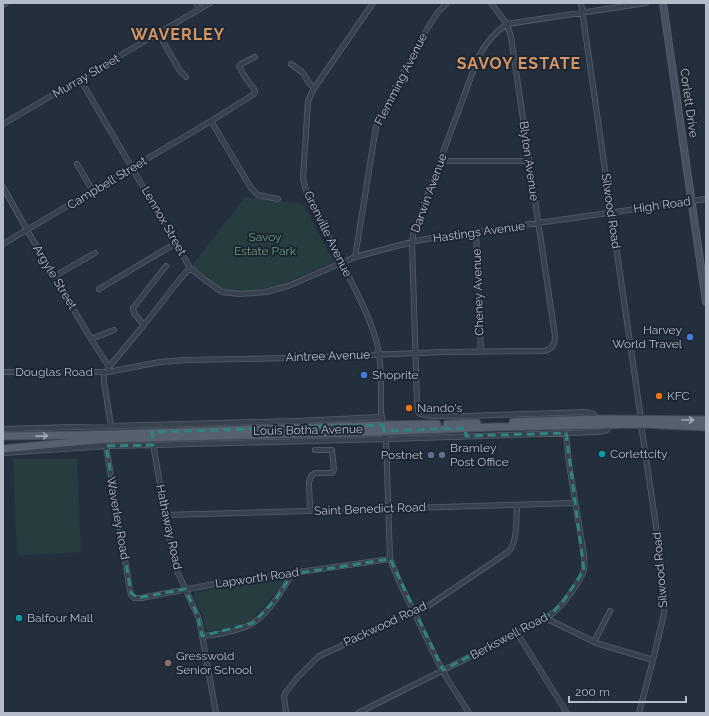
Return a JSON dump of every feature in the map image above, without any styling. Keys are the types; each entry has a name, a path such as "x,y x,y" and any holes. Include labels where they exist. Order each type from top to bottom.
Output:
{"main road":[{"name":"Corlett Drive","path":"663,3 706,302"},
{"name":"Louis Botha Avenue","path":"3,449 105,439 152,439 431,425 468,426 596,419 674,426 706,427"},
{"name":"Louis Botha Avenue","path":"383,428 610,424 706,420"},
{"name":"Louis Botha Avenue","path":"3,436 81,435 152,439"}],"street":[{"path":"196,3 199,9"},
{"name":"Murray Street","path":"3,124 210,3"},
{"name":"Grenville Avenue","path":"373,3 314,88 308,101 303,178 304,187 342,262 369,320 380,355 382,417 386,439 390,559"},
{"name":"Flemming Avenue","path":"355,257 376,127 422,36 438,12 447,3"},
{"name":"Blyton Avenue","path":"491,3 507,24 511,37 555,336 555,342 552,347"},
{"name":"Silwood Road","path":"581,3 658,540 665,602 654,660 639,713"},
{"path":"507,24 646,3"},
{"name":"Darwin Avenue","path":"418,411 412,242 414,231 460,104 483,47 490,38 507,24"},
{"path":"158,34 180,71 186,77"},
{"name":"Campbell Street","path":"3,244 254,94 254,89 239,66 255,57"},
{"path":"291,64 303,73 314,88"},
{"name":"Lennox Street","path":"80,79 190,268 144,326 104,372"},
{"path":"211,121 251,188 258,195 278,199"},
{"path":"440,161 530,161"},
{"path":"77,164 93,191"},
{"name":"Argyle Street","path":"3,187 91,339 109,367"},
{"name":"High Road","path":"570,219 706,199"},
{"name":"Hastings Avenue","path":"190,268 204,280 220,290 229,293 240,294 266,292 280,289 355,257 412,242 570,219"},
{"name":"Cheney Avenue","path":"476,232 481,352"},
{"path":"99,289 176,243"},
{"path":"55,276 95,253"},
{"path":"144,326 134,314 133,308 166,266"},
{"path":"91,339 114,330"},
{"name":"Aintree Avenue","path":"104,372 113,372 160,362 185,360 544,351 552,347"},
{"name":"Douglas Road","path":"3,372 104,372"},
{"path":"104,372 104,382 111,426"},
{"name":"Louis Botha Avenue","path":"418,411 422,415 468,426 566,433 603,432 607,430 610,424"},
{"path":"431,416 431,425"},
{"name":"Louis Botha Avenue","path":"3,429 297,421 382,417"},
{"name":"Louis Botha Avenue","path":"3,453 106,446 152,439 386,439 468,426"},
{"name":"Berkswell Road","path":"358,713 545,618 562,603 584,570 584,555 575,503 566,433"},
{"name":"Hathaway Road","path":"152,439 175,566 198,616 216,713"},
{"name":"Waverley Road","path":"106,446 130,590"},
{"path":"310,511 309,482 311,476 315,473 330,473 334,470 332,450 315,450"},
{"name":"Saint Benedict Road","path":"165,515 575,503"},
{"name":"Packwood Road","path":"286,713 284,696 286,692 297,678 319,656 344,643 414,613 437,600 510,550 515,538 517,505"},
{"path":"390,559 414,613 443,670 470,713"},
{"name":"Lapworth Road","path":"130,590 132,596 138,598 209,585 390,559"},
{"path":"202,636 218,634 253,623 276,599 292,574"},
{"path":"594,642 610,611"},
{"path":"545,618 594,642 612,649 654,660"},
{"path":"517,633 567,713"},
{"path":"369,708 372,713"}],"highlighted area":[{"path":"383,425 384,431 465,428 466,436 566,433 584,570 562,603 551,614 443,670 390,559 292,574 276,599 253,623 202,636 198,616 185,589 138,598 131,593 106,446 153,445 152,432"}],"green space":[{"name":"Savoy Estate Park","path":"245,197 303,204 334,262 278,286 250,291 226,291 191,267"},
{"path":"13,459 77,459 81,552 17,556"},
{"path":"282,579 284,581 271,598 261,610 246,623 209,631 206,629 203,616 194,598 195,592"}],"place":[{"name":"Harvey World Travel","path":"690,337"},
{"name":"Shoprite","path":"364,375"},
{"name":"KFC","path":"659,396"},
{"name":"Nando's","path":"409,408"},
{"name":"Corlettcity","path":"602,454"},
{"name":"Postnet","path":"431,455"},
{"name":"Bramley Post Office","path":"442,455"},
{"name":"Balfour Mall","path":"19,618"},
{"name":"Gresswold Senior School","path":"168,663"}],"district":[{"name":"WAVERLEY","path":"178,34"},
{"name":"SAVOY ESTATE","path":"519,63"}]}
